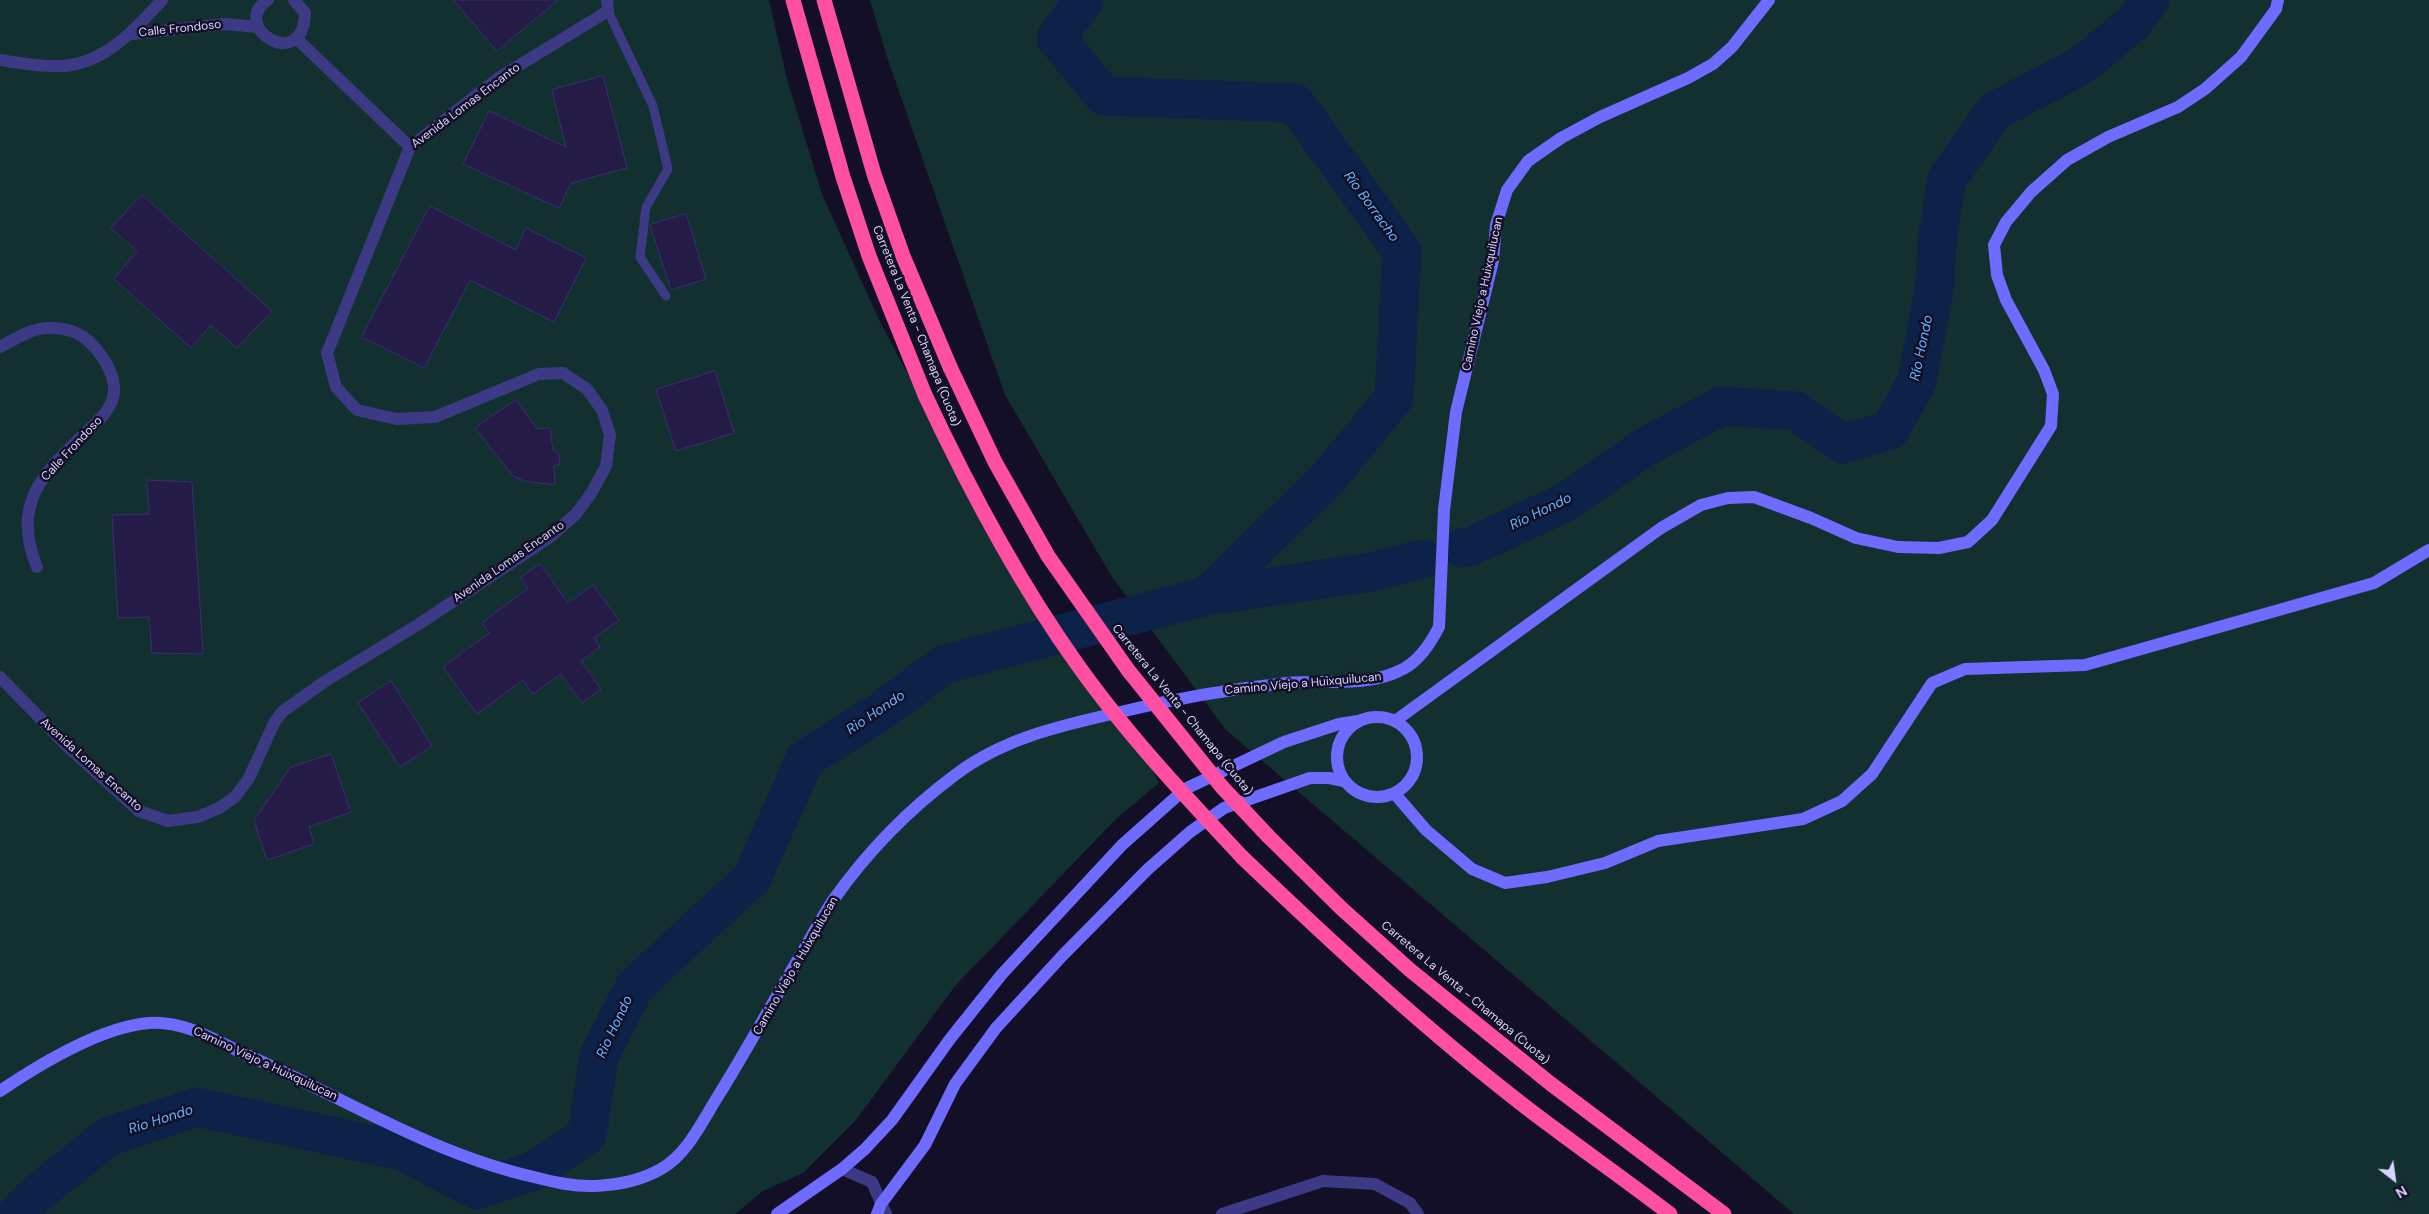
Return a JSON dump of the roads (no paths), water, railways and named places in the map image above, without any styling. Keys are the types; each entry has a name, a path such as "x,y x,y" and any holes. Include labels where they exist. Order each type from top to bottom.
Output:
{"highway":[{"name":"Carretera La Venta - Chamapa (Cuota)","path":"792,0 846,186 869,256 924,395 994,534 1076,664 1106,704 1242,857 1388,993 1455,1051 1527,1109 1670,1214"},
{"name":"Carretera La Venta - Chamapa (Cuota)","path":"824,0 874,174 903,256 950,367 995,462 1048,556 1128,670 1222,787 1268,836 1341,908 1410,970 1551,1084 1724,1214"}],"main road":[{"name":"Camino Viejo a Huixquilucan","path":"0,1091 37,1066 80,1046 123,1027 154,1022 189,1028 305,1081 389,1124 459,1155 502,1170 561,1183 593,1186 628,1182 663,1168 683,1150 743,1057 832,902 871,849 909,812 958,772 996,750 1047,729 1190,695 1292,683 1384,677 1403,670 1416,660 1432,640 1439,626 1444,510 1456,412 1491,270 1496,225 1507,190 1528,161 1562,138 1600,117 1688,78 1713,64 1732,48 1769,0"},
{"path":"1395,721 1661,528 1701,505 1728,498 1754,497 1811,518 1856,538 1898,547 1938,548 1968,542 1992,520 2051,426 2052,394 2044,370 2006,300 1997,275 1994,246 2006,222 2031,192 2067,160 2108,137 2178,107 2205,89 2241,57 2276,9 2278,0"},
{"path":"1394,793 1426,830 1472,869 1505,883 1547,877 1605,863 1658,841 1803,818 1842,800 1872,774 1932,683 1964,669 2085,665 2374,583 2429,550"},
{"path":"777,1214 842,1169 892,1120 950,1039 1049,921 1122,845 1184,789 1284,742 1339,724 1376,716 1395,721 1410,734 1417,752 1414,772 1402,788 1386,796 1367,796 1351,788 1344,781 1336,759 1338,744 1346,731 1358,721"},
{"path":"881,1211 925,1146 955,1084 996,1028 1063,955 1148,869 1190,832 1224,808 1310,778 1329,778 1344,781"}],"street":[{"name":"Calle Frondoso","path":"0,60 64,66 91,58 132,34 162,0"},
{"path":"268,0 262,4 257,15 258,27 264,37 274,43 286,43 296,38 304,27 305,13 298,2 294,0"},
{"name":"Avenida Lomas Encanto","path":"0,677 67,746 139,811 168,821 198,817 219,808 235,797 249,778 274,723 282,712 324,682 419,624 550,537 576,514 592,492 606,466 610,435 602,410 587,388 562,373 540,374 435,418 396,419 357,410 336,387 327,353 410,147 500,77 608,5"},
{"name":"Calle Frondoso","path":"132,34 225,24 258,27"},
{"path":"296,38 410,147"},
{"name":"Calle Frondoso","path":"0,347 33,331 48,328 66,330 82,336 93,346 110,372 114,386 113,398 104,416 44,476 33,494 28,512 29,546 38,567"},
{"path":"842,1169 872,1182 881,1211"},
{"path":"1222,1214 1323,1181 1375,1184 1410,1204 1418,1214"}],"lane":[{"name":"Avenida Lomas Encanto","path":"608,5 653,106 668,169 646,207 640,257 666,296"}],"waterway":[{"name":"Río Borracho","path":"1084,0 1056,38 1104,96 1295,103 1402,251 1394,398 1327,479 1207,596"},
{"name":"Río Hondo","path":"1462,548 1472,546 1566,502 1642,449 1721,406 1796,411 1843,444 1890,430 1917,381 1935,284 1937,242 1947,179 1995,111 2082,65 2133,23 2150,0"},
{"name":"Rio Hondo","path":"17,1214 34,1196 108,1137 196,1107 402,1151 477,1190 536,1170 587,1135 599,1056 635,986 752,878 805,759 883,710 945,664 1207,596 1371,572 1423,559"}]}
